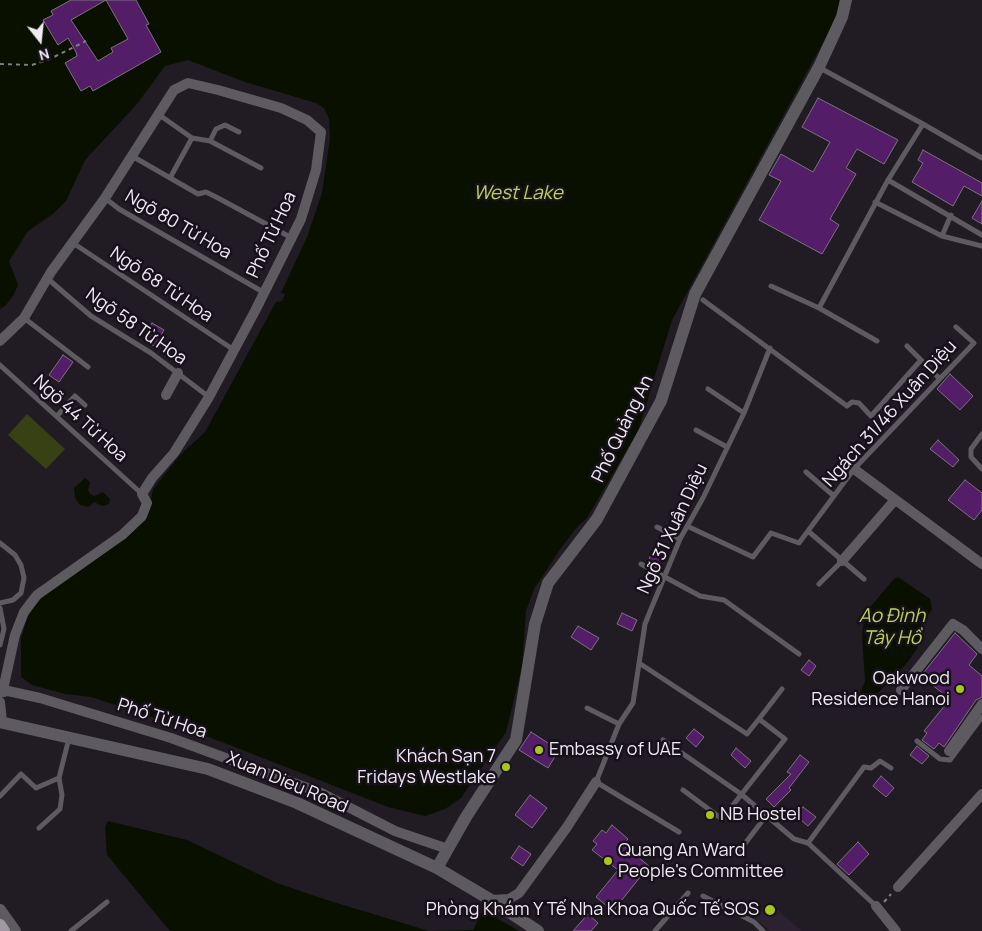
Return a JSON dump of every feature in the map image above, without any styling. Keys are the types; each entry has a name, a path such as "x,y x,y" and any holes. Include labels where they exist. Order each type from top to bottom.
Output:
{"main road":[{"path":"0,925 4,931"}],"street":[{"name":"Phố Quảng An","path":"437,868 516,740 536,624 548,583 597,519 661,401 695,294 818,67 842,18 846,0"},
{"name":"Phố Từ Hoa","path":"0,340 24,318 48,279 105,198 174,90 188,83 281,108 307,120 322,132 316,170 301,219 209,397 174,453 152,478 142,494 147,503 142,516 122,535 37,595 24,612 14,635 4,685 0,691"},
{"path":"166,396 178,373"},
{"path":"854,469 982,564"},
{"path":"842,560 894,500"},
{"path":"901,690 953,624 963,630 982,649"},
{"name":"Phố Từ Hoa","path":"0,691 40,698 170,738 320,793 395,830 448,849"},
{"path":"0,702 1,722"},
{"path":"949,751 982,704"},
{"name":"Xuan Dieu Road","path":"1,722 208,769 296,803 437,868 538,931"},
{"path":"491,900 509,899 519,893 567,827 596,782"},
{"path":"898,887 982,794"},
{"path":"877,907 896,931"},
{"path":"0,910 15,931"}],"lane":[{"path":"818,67 982,158"},
{"path":"158,114 192,138 210,141 260,168"},
{"path":"819,308 888,180 922,124"},
{"path":"210,141 216,129 225,125 239,132"},
{"path":"170,178 192,138"},
{"path":"132,156 198,194 206,192 292,238"},
{"path":"888,180 952,215 982,235"},
{"name":"Ngõ 80 Từ Hoa","path":"105,198 119,209 263,292"},
{"path":"876,202 942,236 982,246"},
{"path":"942,236 952,215"},
{"name":"Ngõ 68 Từ Hoa","path":"73,243 234,350"},
{"name":"Ngõ 58 Từ Hoa","path":"48,279 91,316 152,353 209,397"},
{"path":"771,286 819,308 877,341"},
{"path":"703,300 847,406 852,402 859,403 870,416 921,360"},
{"path":"24,318 88,367"},
{"name":"Ngách 31/46 Xuân Diệu","path":"688,526 753,557 772,533 799,543 854,469 974,343 956,327"},
{"path":"906,346 939,378"},
{"name":"Ngõ 31 Xuân Diệu","path":"596,782 619,724 633,703 645,624 680,539 744,413 770,348"},
{"name":"Ngõ 44 Từ Hoa","path":"0,365 142,494"},
{"path":"708,389 744,413"},
{"path":"57,416 75,396 85,405"},
{"path":"696,430 726,447"},
{"path":"982,434 972,449 971,456 982,469"},
{"path":"806,472 834,496"},
{"path":"657,527 680,539"},
{"path":"808,531 864,579"},
{"path":"0,543 15,555 21,565 24,578 21,593 13,600 0,604"},
{"path":"819,584 842,560"},
{"path":"641,564 700,596 724,600 799,654"},
{"path":"0,608 4,629 0,645"},
{"path":"639,663 747,734 782,688"},
{"path":"587,708 619,724"},
{"path":"917,741 940,759 950,760 982,717"},
{"path":"683,790 722,820 785,739 759,719"},
{"path":"39,828 60,810 62,795 59,778 69,737"},
{"path":"663,740 741,794 794,839 808,843 877,907"},
{"path":"808,843 864,767 871,768 880,761 891,768"},
{"path":"0,796 22,774 36,788 59,778"},
{"path":"596,782 678,832"},
{"path":"737,854 766,816"},
{"path":"656,931 688,893"},
{"path":"703,896 754,922 763,931"},
{"path":"72,931 107,902"}],"path":[{"path":"0,64 32,64 50,59 86,41"},
{"path":"877,907 898,887"}],"shaded area":[{"name":"Phòng Khám Y Tế Nha Khoa Quốc Tế SOS","path":"769,903 802,931 770,931 755,918"}],"green space":[{"path":"27,414 65,449 46,469 8,435"}],"water":[{"name":"West Lake","path":"0,0 841,0 838,15 672,320 638,431 587,518 577,527 561,548 534,589 526,611 522,667 506,732 461,798 445,809 425,816 388,807 222,742 146,715 91,697 65,694 32,685 21,677 21,639 27,618 35,606 44,595 149,509 153,489 180,455 205,432 276,302 282,301 285,294 281,293 307,237 322,193 330,138 329,119 324,108 316,103 245,82 188,60 165,66 137,104 85,160 66,201 53,214 28,231 9,261 18,285 13,296 0,309"},
{"path":"85,478 90,482 88,490 90,494 94,496 103,492 110,499 109,504 102,506 94,502 89,507 80,505 75,498 74,488"},
{"name":"Ao Đình Tây Hồ","path":"898,577 930,599 932,610 924,619 917,649 906,664 871,700 860,704 857,700 865,681 862,636 865,613 894,579"},
{"path":"108,821 187,840 277,883 429,931 170,931 107,855 105,827"},
{"path":"483,910 519,931 429,931 473,930"}],"building":[{"path":"71,0 106,0 136,0 149,24 146,25 161,52 93,91 90,86 81,91 65,63 77,56 76,52 68,38 58,45 43,20 53,15 51,11","holes":["106,0 128,39 111,48 113,52 98,61 71,20"]},
{"path":"818,98 898,140 884,164 857,149 846,168 856,174 830,219 839,225 822,254 759,220 781,181 769,175 781,154 813,172 830,142 802,127"},
{"path":"923,150 982,183 982,196 964,186 953,206 912,182 923,163 918,160"},
{"path":"982,201 982,224 972,218"},
{"path":"152,323 164,330 154,346 144,340"},
{"path":"63,355 73,362 59,382 49,375"},
{"path":"950,374 973,396 960,410 937,389"},
{"path":"938,440 959,460 953,467 930,449"},
{"path":"965,480 982,493 982,510 974,520 948,500"},
{"path":"651,554 662,558 657,568 648,563"},
{"path":"622,613 637,620 632,631 617,624"},
{"path":"578,626 599,638 591,650 571,637"},
{"name":"Oakwood Residence Hanoi","path":"955,633 977,654 969,665 982,676 982,697 976,700 944,747 939,743 934,749 922,740 927,733 924,731 950,699 921,676"},
{"path":"809,660 816,666 809,676 801,670"},
{"path":"694,729 704,737 696,747 686,738"},
{"name":"Embassy of UAE","path":"531,732 559,750 548,768 519,750"},
{"path":"917,746 929,756 922,764 910,755"},
{"path":"736,748 751,761 745,768 731,755"},
{"path":"800,755 809,762 789,788 791,790 774,807 766,799 791,774 787,772"},
{"path":"881,776 894,788 886,797 873,786"},
{"path":"530,795 547,808 532,828 515,815"},
{"path":"803,807 816,817 808,826 796,816"},
{"path":"612,825 628,839 623,845 649,866 613,911 596,897 618,870 592,850 597,844 593,841 602,830 606,833"},
{"path":"858,842 869,854 849,875 837,864"},
{"path":"519,846 531,854 523,866 511,858"},
{"path":"588,914 598,923 591,931 573,931"}],"place":[{"name":"Oakwood Residence Hanoi","path":"960,689"},
{"name":"Embassy of UAE","path":"539,750"},
{"name":"Khách Sạn 7 Fridays Westlake","path":"506,767"},
{"name":"NB Hostel","path":"710,815"},
{"name":"Quang An Ward People's Committee","path":"608,861"},
{"name":"Phòng Khám Y Tế Nha Khoa Quốc Tế SOS","path":"770,910"}]}
